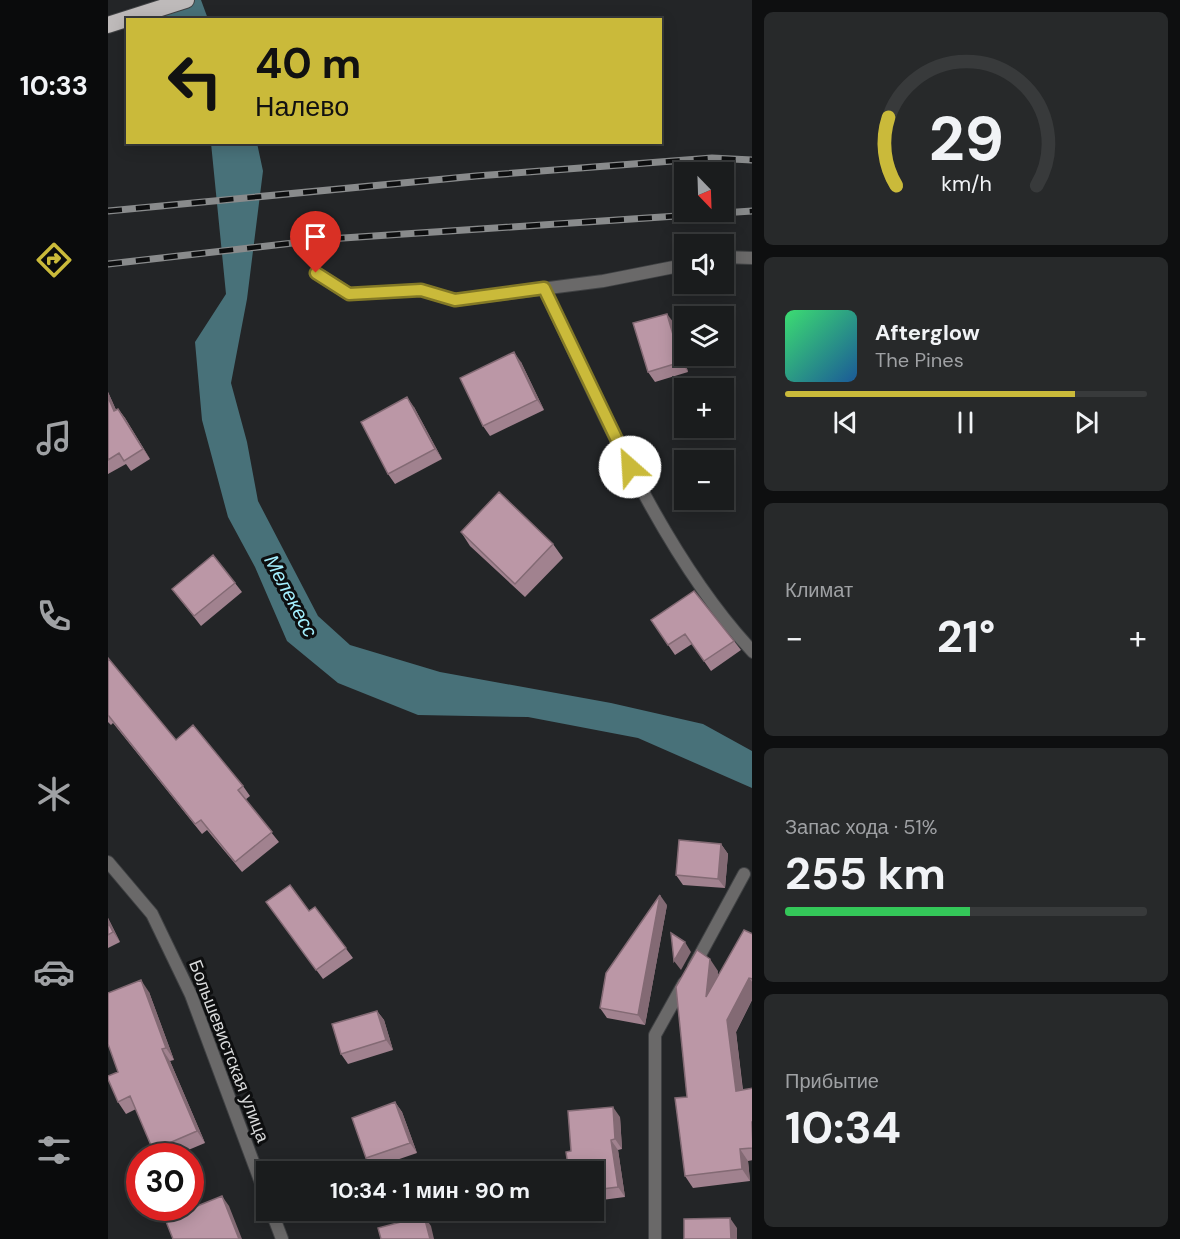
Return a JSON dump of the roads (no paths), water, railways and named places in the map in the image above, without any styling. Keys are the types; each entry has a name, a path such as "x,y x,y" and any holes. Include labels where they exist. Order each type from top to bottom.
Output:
{"highway":[{"path":"130,18 186,0"},
{"path":"108,25 126,19"}],"street":[{"path":"734,257 752,258"},
{"path":"316,273 349,294 421,290 455,300 603,281 674,267"},
{"path":"544,288 630,467 693,575 752,651"},
{"name":"Большевистская улица","path":"108,862 152,914 191,995 256,1169"},
{"path":"655,1239 655,1035 744,874"},
{"path":"275,1221 282,1239"}],"water":[{"path":"157,0 201,0 208,18 165,18"},
{"name":"Мелекесс","path":"211,144 257,144 263,171 247,299 231,383 247,442 258,501 318,616 350,645 440,672 611,703 703,724 752,751 752,788 638,738 528,717 418,715 338,683 287,641 255,567 228,517 202,420 195,342 226,294"}],"railway":[{"path":"108,211 476,176 712,158 752,160"},
{"path":"108,264 328,239 752,211"}]}
